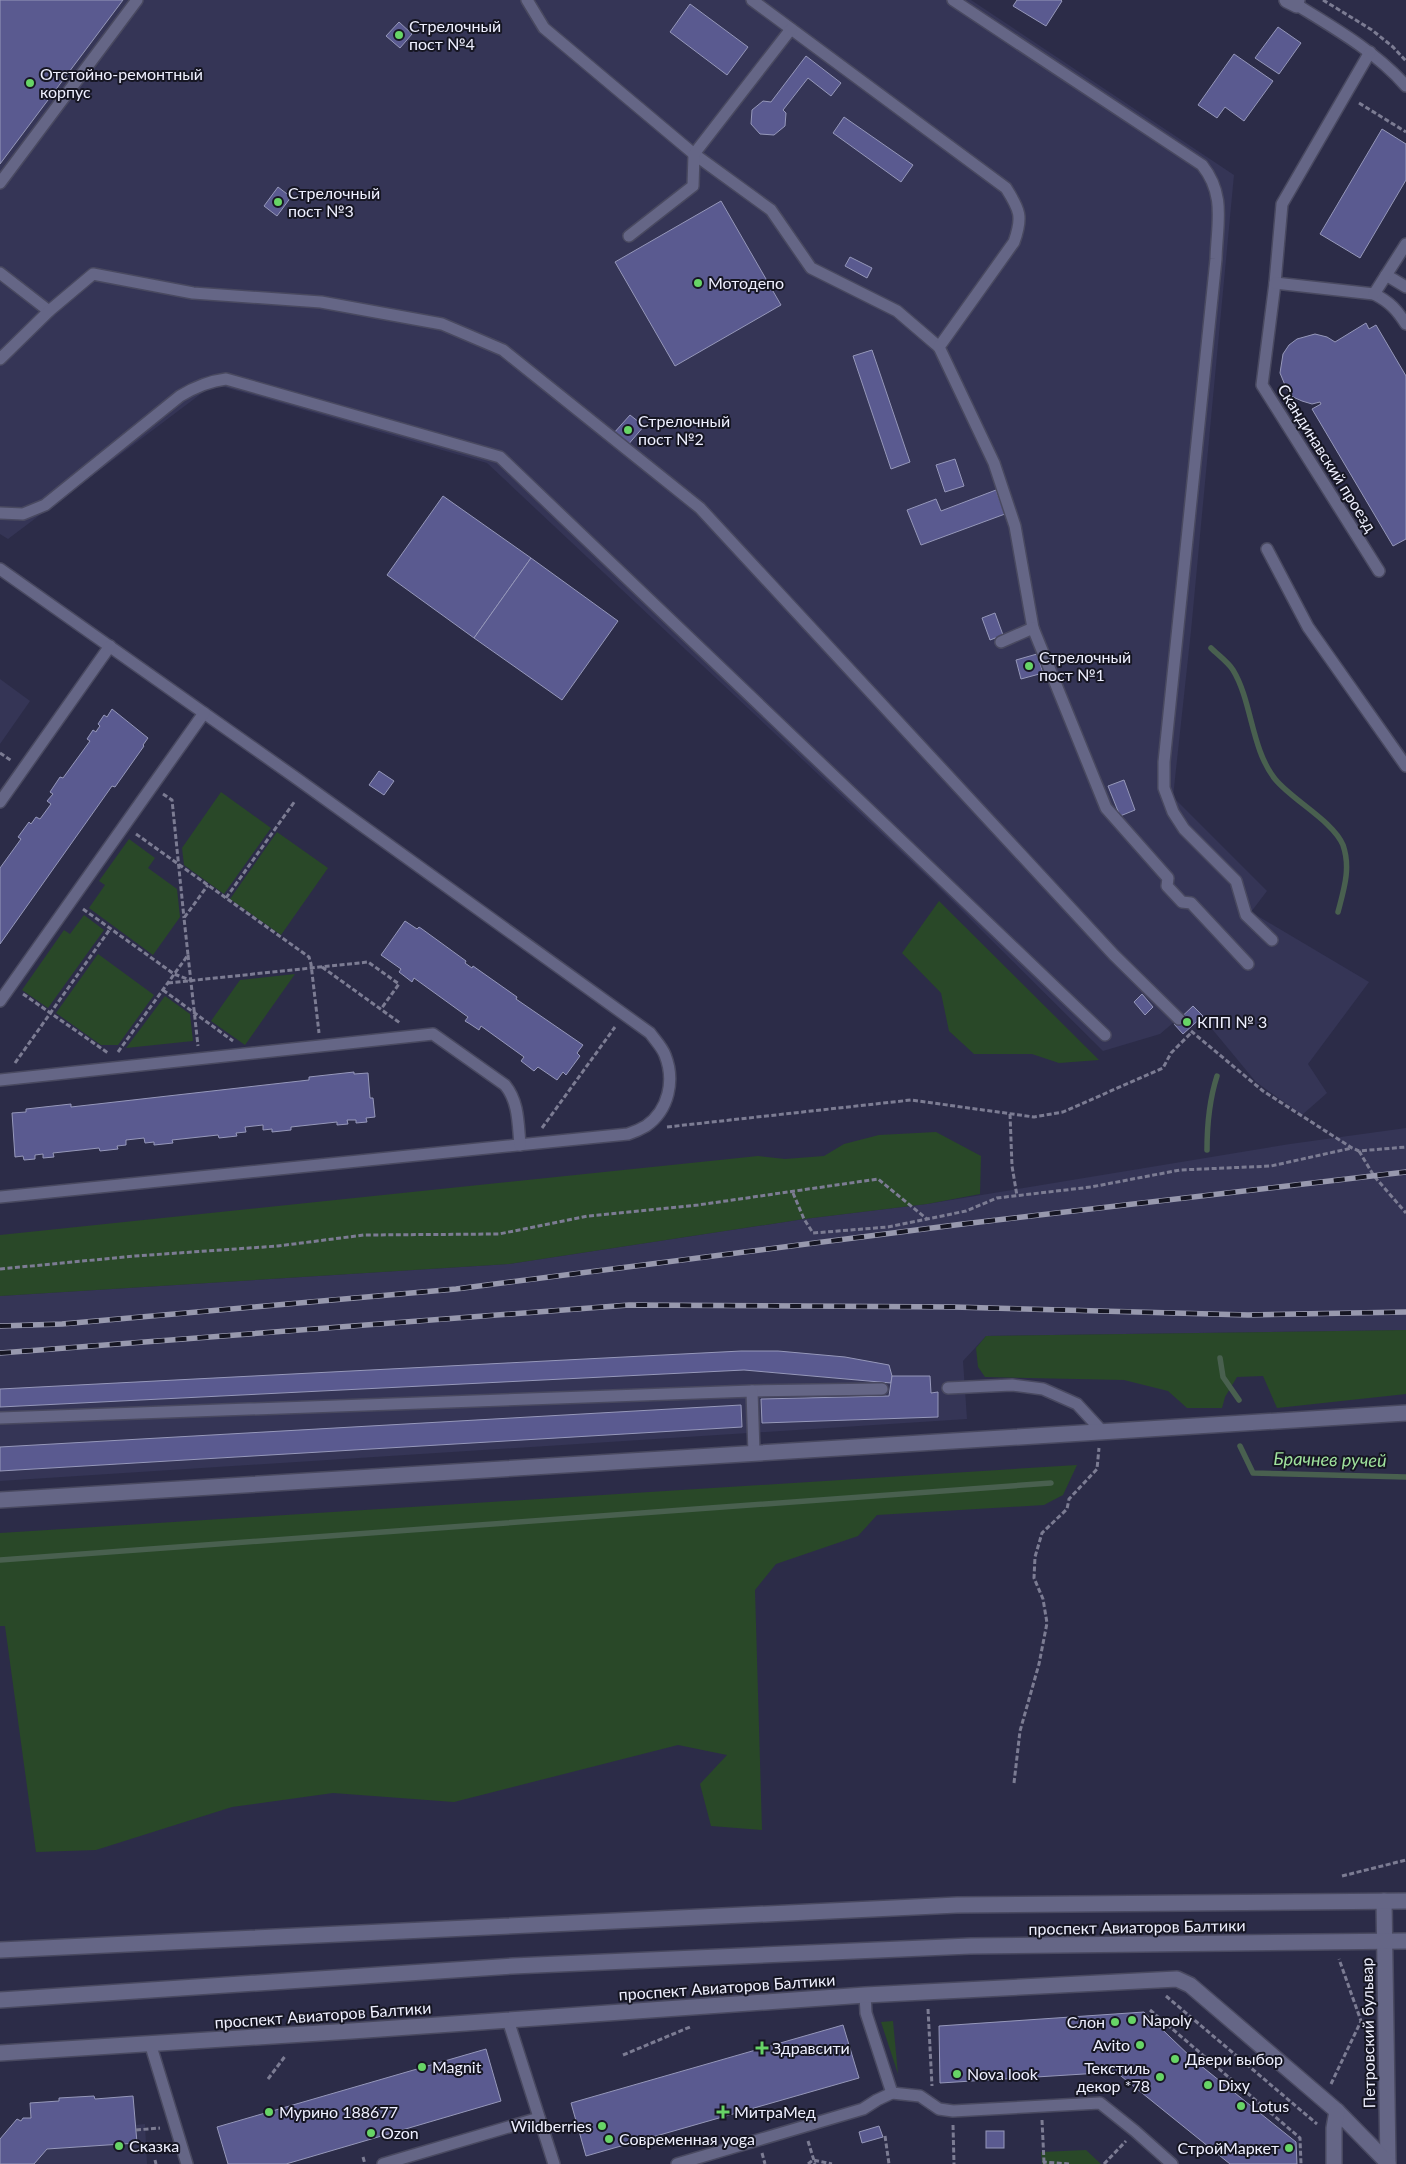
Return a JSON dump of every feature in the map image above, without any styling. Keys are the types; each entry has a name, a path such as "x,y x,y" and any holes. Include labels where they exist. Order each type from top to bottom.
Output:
{"street":[{"path":"0,1500 1102,1430 1406,1413"},
{"name":"Петровский бульвар","path":"1384,1901 1388,2163"},
{"name":"проспект Авиаторов Балтики","path":"0,1950 957,1905 1406,1901"},
{"name":"проспект Авиаторов Балтики","path":"0,2000 476,1970 513,1966 970,1946 1406,1941"},
{"name":"проспект Авиаторов Балтики","path":"0,2053 865,1995 1178,1979 1190,1985 1337,2111 1388,2163"},
{"path":"1334,2164 1334,2128 1337,2111"}],"lane":[{"path":"0,182 137,0"},
{"path":"527,0 544,28 694,154 771,210 810,268 897,312 939,347 994,463 1015,526 1033,628 1106,808 1168,878 1167,886 1182,902 1192,903 1248,964"},
{"path":"752,0 1006,188 1018,207 1020,224 1014,242 939,347"},
{"path":"953,0 1202,165 1212,178 1219,197 1216,258 1164,762 1164,788 1173,812 1184,830 1236,881 1246,915 1272,940"},
{"path":"1295,2 1370,52 1406,86"},
{"path":"629,236 693,186 694,154 791,29"},
{"name":"Скандинавский проезд","path":"1370,52 1282,204 1275,283 1262,385 1379,571"},
{"path":"1374,294 1406,244"},
{"path":"0,273 48,311"},
{"path":"0,359 48,311 93,274 193,293 321,302 442,324 502,350 700,508 1114,955 1179,1019"},
{"path":"1386,275 1406,287"},
{"path":"1275,283 1374,294 1387,300 1397,309 1406,324"},
{"path":"0,513 23,514 45,505 180,396 196,386 226,379 500,457 1105,1035"},
{"path":"1267,549 1308,627 1406,766"},
{"path":"0,569 650,1033 665,1054 671,1076 669,1093 660,1111 646,1126 628,1134 0,1197"},
{"path":"1001,642 1033,628"},
{"path":"0,802 110,646"},
{"path":"0,1001 204,713"},
{"path":"2,1080 433,1034 504,1085 512,1093 516,1104 520,1145"},
{"path":"948,1388 1012,1385 1043,1390 1077,1404 1102,1430"},
{"path":"0,1418 752,1391 882,1389"},
{"path":"752,1391 754,1453"},
{"path":"865,1995 866,2013 892,2093"},
{"path":"508,2020 554,2164"},
{"path":"150,2043 185,2163"},
{"path":"677,2164 863,2109 892,2093 920,2096 940,2109 953,2111 1100,2103 1172,2164"},
{"path":"383,2164 539,2118"}],"path":[{"path":"1323,0 1372,30 1393,47 1406,61"},
{"path":"1359,103 1406,132"},
{"path":"172,800 199,1059"},
{"path":"226,898 295,801"},
{"path":"124,826 309,957 312,968 320,1046"},
{"path":"184,918 208,885"},
{"path":"71,901 174,974 191,980"},
{"path":"2,1080 110,929"},
{"path":"120,1067 118,1052 188,955"},
{"path":"168,983 368,962 399,984 381,1009"},
{"path":"321,967 418,1036"},
{"path":"11,986 106,1053 118,1052"},
{"path":"163,990 251,1053"},
{"path":"541,1129 615,1027"},
{"path":"646,1126 661,1128 912,1100 1034,1117 1062,1112 1163,1068 1171,1054 1192,1032 1263,1091 1352,1148 1359,1151 1406,1147"},
{"path":"1010,1114 1012,1166 1017,1196"},
{"path":"793,1193 804,1219 813,1233 888,1227 966,1211 997,1198 1091,1187 1180,1170 1271,1166 1352,1148"},
{"path":"1359,1151 1374,1176 1406,1213"},
{"path":"0,1269 135,1256 278,1246 364,1235 499,1234 588,1216 793,1193 878,1180 927,1219"},
{"path":"1014,1783 1020,1731 1039,1664 1047,1623 1043,1599 1034,1578 1035,1557 1042,1533 1067,1509 1069,1499 1097,1469 1099,1448"},
{"path":"1342,1876 1406,1860"},
{"path":"1329,2087 1361,2021 1339,1959"},
{"path":"1165,1995 1317,2124 1317,2132"},
{"path":"919,2009 938,2008"},
{"path":"928,2009 932,2087"},
{"path":"1150,2010 1300,2138 1301,2164"},
{"path":"623,2055 690,2027"},
{"path":"268,2079 286,2055"},
{"path":"953,2111 954,2164"},
{"path":"1042,2118 1045,2163 1069,2164"},
{"path":"136,2130 165,2128"},
{"path":"806,2134 814,2162"},
{"path":"885,2136 889,2164"},
{"path":"363,2157 365,2164"},
{"path":"808,2164 814,2162 832,2164"}],"shaded area":[{"path":"0,0 971,0 1234,175 1191,631 1173,797 1267,891 1251,912 1369,982 1308,1064 1327,1093 1302,1115 1256,1082 1193,1006 1160,1034 1103,1051 936,885 487,463 214,384 8,539 0,534"},
{"path":"0,679 30,701 0,744"},
{"path":"1406,1128 1406,1330 986,1336 963,1361 967,1419 0,1481 0,1296 509,1264 804,1219 927,1204 1290,1144"},
{"name":"Сказка","path":"145,2124 147,2164 34,2164 47,2149 136,2143 135,2125"}],"green space":[{"path":"221,792 271,828 224,894 184,865 182,848"},
{"path":"277,832 328,868 281,935 230,899"},
{"path":"129,839 155,858 148,868 177,889 180,917 153,955 89,908 105,885 99,881"},
{"path":"939,901 1099,1060 1059,1063 1032,1054 974,1054 949,1031 941,993 902,953"},
{"path":"84,915 104,930 48,1008 22,990 64,930 70,934"},
{"path":"98,954 154,995 118,1045 101,1045 56,1013"},
{"path":"295,974 245,1045 211,1021 240,980"},
{"path":"165,996 190,1014 193,1041 126,1048"},
{"path":"936,1132 981,1156 980,1194 927,1204 804,1219 509,1264 0,1296 0,1235 758,1156 785,1159 824,1156 844,1144 879,1135"},
{"path":"1406,1330 1406,1394 1277,1408 1263,1376 1237,1377 1225,1397 1222,1408 1187,1408 1168,1391 1124,1380 985,1377 978,1367 976,1348 986,1336"},
{"path":"1077,1465 1063,1495 1044,1505 877,1515 858,1536 776,1564 755,1590 762,1830 711,1826 700,1784 727,1755 678,1745 454,1802 333,1793 232,1807 96,1850 36,1852 5,1626 0,1626 0,1533"},
{"path":"893,2021 898,2074 881,2022"},
{"path":"1086,2150 1101,2164 1042,2164 1041,2152"}],"building":[{"name":"Отстойно-ремонтный корпус","path":"0,0 123,0 0,164"},
{"path":"1017,0 1062,1 1046,26 1013,6"},
{"path":"690,4 748,47 727,75 670,32"},
{"name":"Стрелочный пост №4","path":"399,22 412,34 400,48 386,36"},
{"path":"1278,27 1301,43 1279,74 1255,58"},
{"path":"1234,54 1273,81 1244,121 1225,107 1217,118 1198,105"},
{"path":"806,56 841,83 831,96 808,78 783,110 786,113 785,126 774,135 760,134 751,124 752,110 763,101 771,102"},
{"path":"844,117 913,165 901,182 833,133"},
{"path":"1382,129 1406,144 1406,180 1360,258 1320,234"},
{"name":"Стрелочный пост №3","path":"278,187 291,197 277,216 264,206"},
{"name":"Мотодепо","path":"721,201 781,305 675,366 615,262"},
{"path":"850,257 872,268 867,278 845,266"},
{"path":"1366,323 1369,329 1376,325 1406,376 1406,539 1393,546 1312,409 1321,404 1320,402 1312,404 1293,397 1287,390 1280,373 1283,354 1289,345 1297,339 1315,334 1327,337 1335,342"},
{"path":"872,350 910,462 891,469 853,356"},
{"name":"Стрелочный пост №2","path":"630,415 644,426 627,446 613,434"},
{"path":"955,459 964,486 945,492 936,465"},
{"path":"996,490 1005,514 921,545 907,510 936,499 941,511"},
{"path":"443,496 531,558 474,638 387,575"},
{"path":"531,558 618,621 562,700 474,638"},
{"path":"995,613 1003,635 990,640 982,618"},
{"name":"Стрелочный пост №1","path":"1037,654 1043,673 1021,679 1016,660"},
{"path":"112,709 148,738 115,787 112,786 0,944 0,868 21,839 18,837 29,822 31,824 36,817 40,819 51,804 47,801 53,794 50,792 60,777 63,778 90,741 87,739 93,730 96,732 100,726 98,724 104,715 107,717"},
{"path":"379,771 394,781 384,795 369,785"},
{"path":"1124,780 1135,810 1120,816 1108,786"},
{"path":"405,921 417,929 419,927 422,929 466,961 465,963 472,968 473,966 517,997 516,999 583,1045 577,1053 580,1056 566,1075 563,1072 557,1080 538,1067 534,1071 521,1061 524,1057 481,1026 479,1030 465,1021 468,1017 414,978 412,982 399,972 401,969 381,955"},
{"path":"1142,994 1153,1007 1145,1015 1134,1002"},
{"name":"КПП № 3","path":"1193,1006 1203,1016 1183,1034 1174,1024"},
{"path":"354,1072 354,1074 368,1073 370,1098 373,1098 375,1117 366,1118 367,1122 356,1123 356,1120 347,1120 348,1124 337,1125 337,1122 291,1127 291,1130 272,1132 272,1129 263,1130 263,1125 245,1127 246,1132 236,1133 237,1136 219,1138 218,1135 172,1140 173,1143 154,1145 154,1142 145,1143 144,1138 126,1140 126,1145 117,1146 118,1149 100,1151 99,1148 53,1153 54,1157 43,1158 43,1154 35,1155 35,1159 24,1160 23,1156 15,1157 12,1113 26,1112 26,1109 71,1104 71,1107 309,1080 309,1077"},
{"path":"741,1351 778,1351 845,1357 889,1365 892,1376 891,1383 744,1370 0,1407 0,1389"},
{"path":"892,1376 930,1376 931,1393 938,1392 938,1417 762,1423 761,1399 889,1396"},
{"path":"741,1405 742,1427 0,1471 0,1447"},
{"path":"1144,2012 1195,2061 1296,2142 1297,2164 1230,2164 1116,2072 940,2083 939,2026"},
{"path":"843,2025 859,2078 586,2156 571,2103"},
{"path":"486,2049 501,2101 286,2164 228,2164 217,2127"},
{"path":"94,2096 95,2099 133,2096 137,2143 47,2149 34,2164 0,2164 0,2139 17,2119 21,2121 23,2118 31,2118 30,2103 59,2101 59,2098"},
{"path":"879,2126 883,2137 862,2143 859,2132"},
{"path":"986,2131 1004,2131 1004,2148 986,2148"}],"waterway":[{"name":"Брачнев ручей","path":"1211,648 1231,667 1239,682 1261,754 1275,779 1291,795 1322,819 1338,836 1343,845 1347,870 1338,912"},
{"path":"1207,1150 1209,1113 1217,1076"},
{"name":"Брачнев ручей","path":"1220,1358 1223,1377 1239,1400"},
{"name":"Брачнев ручей","path":"1240,1446 1253,1473 1406,1477"},
{"path":"0,1560 1051,1483"}],"railway":[{"path":"0,1326 62,1324 456,1289 963,1224 1406,1172"},
{"path":"0,1353 629,1305 953,1307 1248,1315 1406,1312"}],"place":[{"name":"Стрелочный пост №4","path":"399,35"},
{"name":"Отстойно-ремонтный корпус","path":"30,83"},
{"name":"Стрелочный пост №3","path":"278,202"},
{"name":"Мотодепо","path":"698,283"},
{"name":"Стрелочный пост №2","path":"628,430"},
{"name":"Стрелочный пост №1","path":"1029,666"},
{"name":"КПП № 3","path":"1187,1022"},
{"name":"Napoly","path":"1132,2020"},
{"name":"Слон","path":"1115,2022"},
{"name":"Avito","path":"1140,2045"},
{"name":"Здравсити","path":"762,2048"},
{"name":"Двери выбор","path":"1175,2059"},
{"name":"Magnit","path":"422,2067"},
{"name":"Nova look","path":"957,2074"},
{"name":"Текстиль декор *78","path":"1160,2077"},
{"name":"Dixy","path":"1208,2085"},
{"name":"Lotus","path":"1241,2106"},
{"name":"Мурино 188677","path":"269,2112"},
{"name":"МитраМед","path":"723,2112"},
{"name":"Wildberries","path":"602,2126"},
{"name":"Ozon","path":"371,2133"},
{"name":"Современная yoga","path":"609,2139"},
{"name":"Сказка","path":"119,2146"},
{"name":"СтройМаркет","path":"1289,2148"}]}
